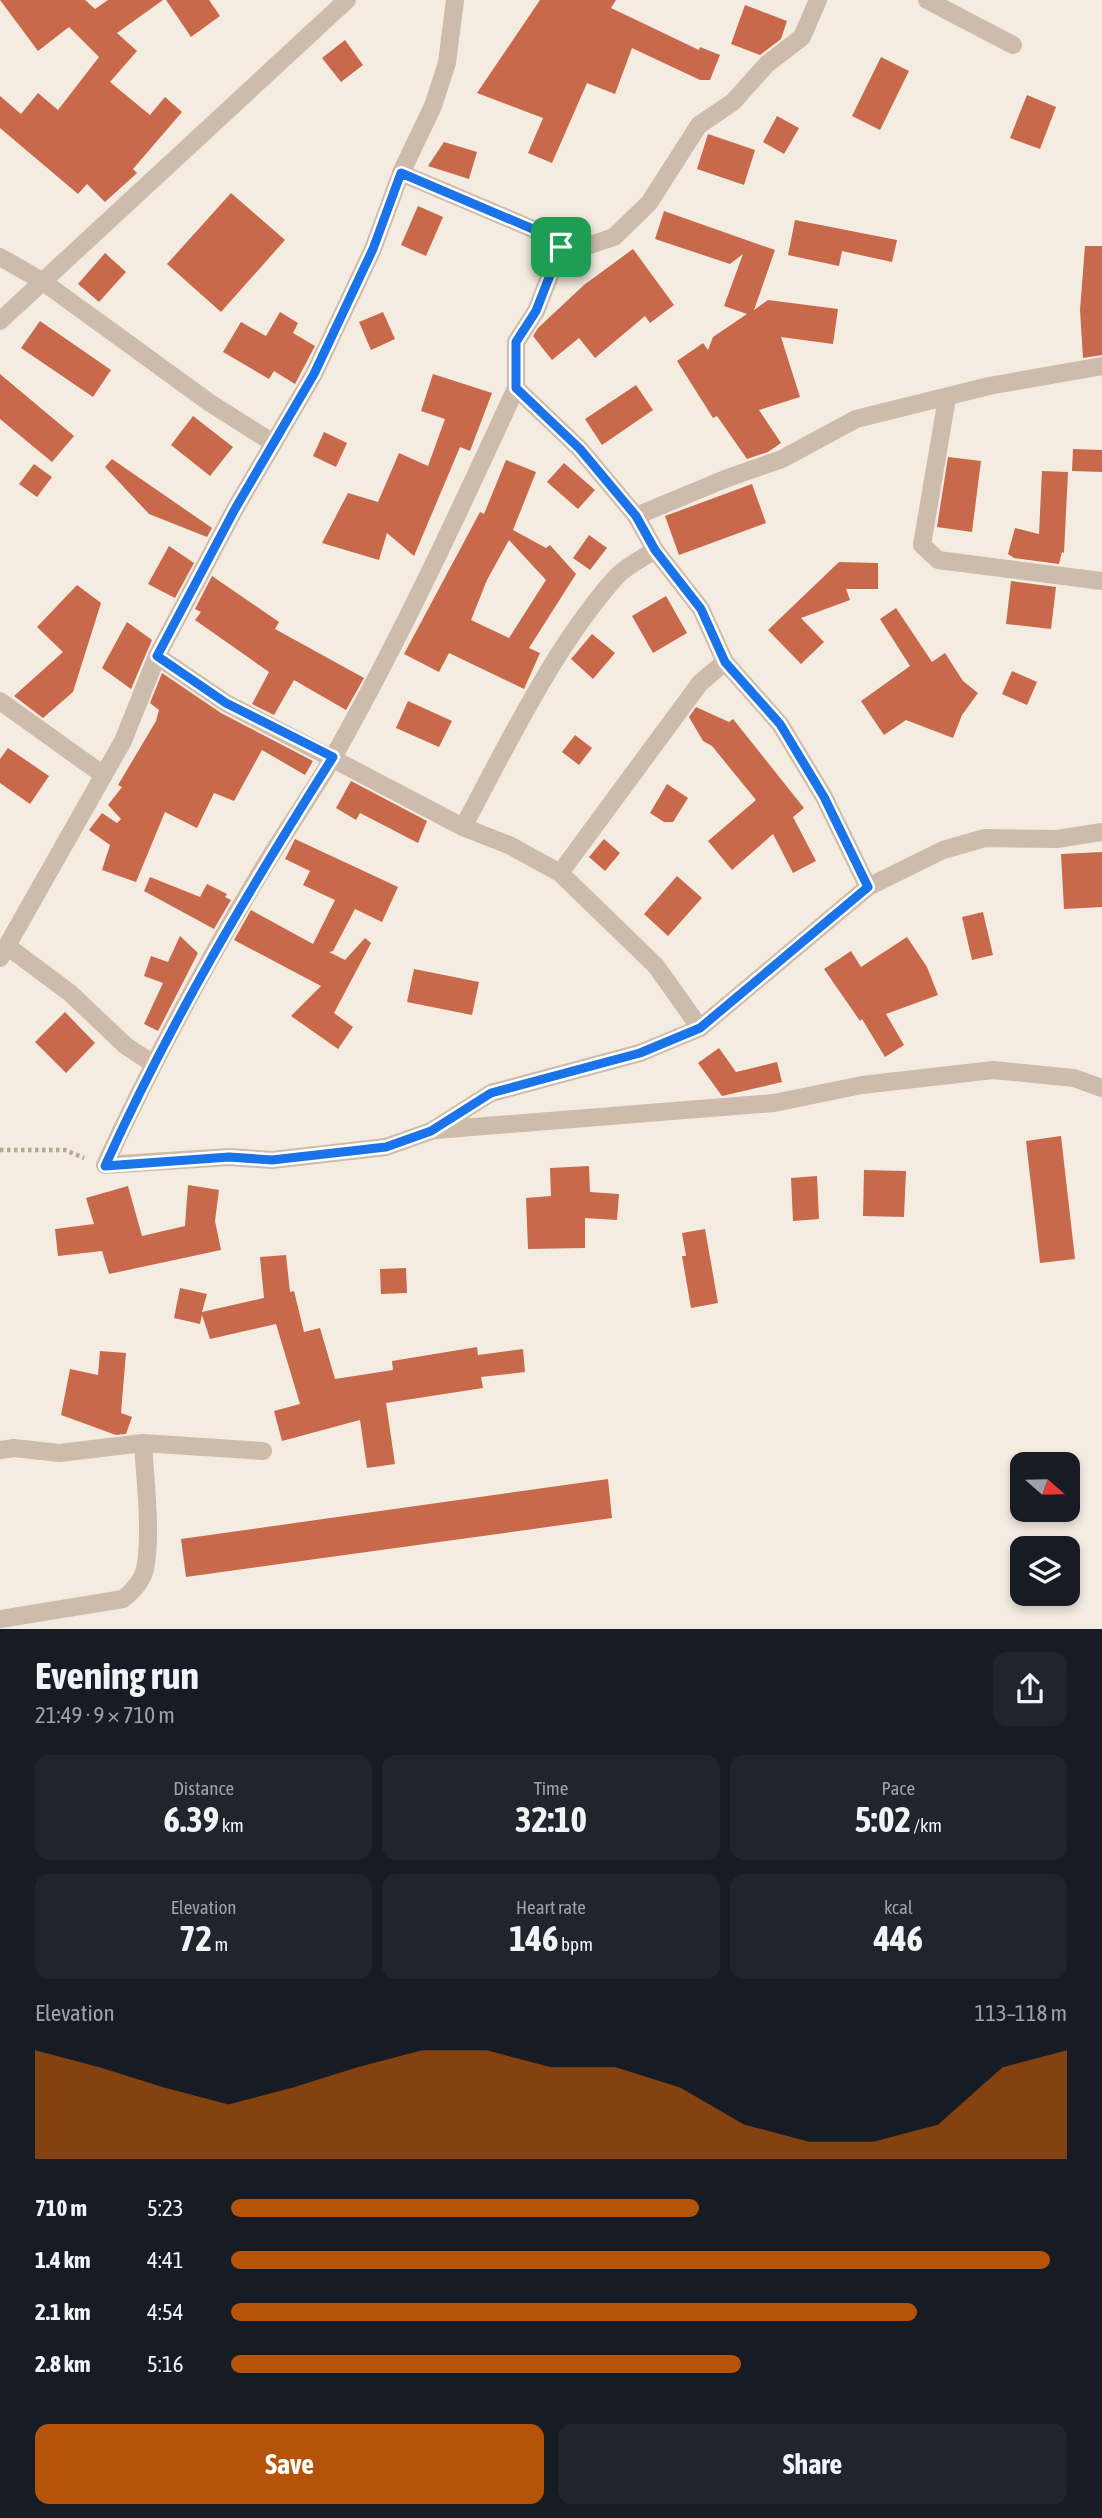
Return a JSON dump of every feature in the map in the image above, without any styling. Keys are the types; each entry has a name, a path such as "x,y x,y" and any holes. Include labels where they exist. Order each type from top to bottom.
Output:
{"street":[{"path":"0,320 347,0"},
{"path":"152,1063 126,1046 70,993 4,952 123,741 157,656 320,361 373,249 401,173 433,106 447,63 455,0"},
{"path":"401,173 547,235 561,247 578,249 614,237 649,203 699,125 733,102 767,64 802,37 818,0"},
{"path":"927,0 1013,45"},
{"path":"561,247 536,311 516,342 516,388 454,528 333,757 259,874 152,1063 105,1166 229,1157 272,1160 386,1147 431,1131 491,1093 640,1053 700,1028 868,887 943,850 985,838 1057,839 1102,832"},
{"path":"0,257 42,281 210,403 273,443"},
{"path":"636,516 725,478 782,459 856,419 1001,383 1102,366"},
{"path":"516,388 580,449 636,516 655,550 701,609 725,662 780,724 824,797 868,887"},
{"path":"947,398 922,545 938,559 1102,581"},
{"path":"463,827 550,669 617,575 655,550"},
{"path":"157,656 226,703 463,827 509,845 560,873 656,966 700,1028"},
{"path":"560,873 700,683 725,662"},
{"path":"0,701 102,774"},
{"path":"431,1131 774,1103 862,1085 993,1070 1074,1078 1102,1088"},
{"path":"0,1450 14,1448 59,1453 143,1443 263,1451"},
{"path":"0,1619 123,1599 135,1590 145,1569 143,1443"}],"path":[{"path":"0,1150 65,1150 105,1166"}],"building":[{"path":"0,0 85,0 95,9 108,0 163,0 117,33 137,51 110,82 150,115 165,97 182,112 133,169 137,173 105,202 87,184 78,194 0,128 0,96 21,114 38,93 58,110 99,57 69,27 38,51"},
{"path":"166,0 209,0 220,16 191,37"},
{"path":"540,0 616,0 611,8 699,50 700,47 720,55 710,80 700,80 632,48 615,94 587,83 552,163 528,153 543,118 477,93"},
{"path":"745,5 787,21 781,39 760,55 731,44"},
{"path":"345,40 363,65 341,82 322,58"},
{"path":"881,57 909,71 880,130 852,116"},
{"path":"1027,95 1056,107 1040,149 1010,138"},
{"path":"777,116 799,128 784,154 763,142"},
{"path":"708,134 755,150 744,185 697,169"},
{"path":"444,142 477,152 469,179 428,166"},
{"path":"231,193 285,240 221,312 167,264"},
{"path":"418,206 443,217 426,256 401,245"},
{"path":"664,211 775,250 754,310 768,300 838,309 833,344 781,337 800,397 759,410 781,443 768,452 747,459 717,416 713,418 677,361 703,343 708,350 713,337 747,314 724,306 743,254 730,264 655,239"},
{"path":"795,220 897,240 892,262 842,251 839,266 788,255"},
{"path":"1085,246 1102,246 1102,355 1083,358 1080,310"},
{"path":"633,249 674,305 650,323 645,316 595,358 579,338 552,360 533,336 538,328 584,285"},
{"path":"105,253 126,272 99,302 78,284"},
{"path":"280,312 298,323 293,333 315,346 295,384 274,371 269,379 223,352 241,322 266,336"},
{"path":"383,312 395,339 371,350 359,322"},
{"path":"40,321 111,370 93,397 21,348"},
{"path":"0,374 74,436 52,462 0,419"},
{"path":"433,374 492,393 470,451 460,447 414,556 387,533 379,560 322,543 348,493 378,502 399,453 428,466 445,419 421,411"},
{"path":"636,385 653,410 602,445 585,419"},
{"path":"193,416 233,447 210,476 171,445"},
{"path":"324,432 347,443 336,467 313,456"},
{"path":"1073,449 1102,450 1102,472 1072,471"},
{"path":"948,457 981,461 972,532 937,527"},
{"path":"112,459 212,528 207,537 149,514 105,467"},
{"path":"506,460 536,472 513,530 546,548 550,545 576,574 529,648 540,653 524,689 449,653 439,672 404,654 480,512 484,514","holes":["509,540 546,580 509,638 471,620 487,580"]},
{"path":"564,463 595,490 578,509 547,482"},
{"path":"34,464 52,477 37,497 19,484"},
{"path":"1042,471 1068,472 1064,553 1062,552 1059,564 1014,558 1008,554 1015,528 1039,534"},
{"path":"752,484 766,523 679,555 665,516"},
{"path":"589,535 607,548 590,570 573,558"},
{"path":"169,546 194,563 175,598 148,584"},
{"path":"839,562 878,563 878,589 846,589 850,600 801,618 824,642 801,664 768,630"},
{"path":"212,576 279,622 275,629 364,678 346,710 294,680 274,715 252,704 269,672 195,620 201,612 195,609"},
{"path":"1011,581 1056,587 1051,629 1006,624"},
{"path":"77,585 101,603 73,692 43,718 14,696 63,652 37,627"},
{"path":"666,596 687,633 653,653 632,616"},
{"path":"896,608 932,662 945,653 963,681 978,693 962,715 953,738 906,720 884,735 861,701 910,666 880,619"},
{"path":"127,622 152,640 131,689 102,668"},
{"path":"592,634 615,653 593,679 571,659"},
{"path":"1012,671 1037,682 1027,705 1002,694"},
{"path":"162,673 221,713 313,761 305,775 262,750 234,801 214,793 197,828 165,812 136,882 102,870 110,845 89,830 102,813 117,823 121,819 108,805 122,787 118,785 156,721 159,710 150,703"},
{"path":"408,701 452,721 439,747 396,728"},
{"path":"696,707 729,722 733,719 804,808 793,817 816,861 793,873 773,834 732,870 708,841 756,800 712,746 703,741 689,717"},
{"path":"575,735 592,748 579,765 562,752"},
{"path":"8,748 49,776 30,804 0,783 0,759"},
{"path":"351,781 427,821 418,843 360,813 356,820 336,808"},
{"path":"667,784 688,798 673,822 664,822 650,813"},
{"path":"295,839 398,887 382,922 355,909 333,951 329,952 345,960 365,938 371,943 334,1013 353,1027 338,1049 291,1016 321,986 234,940 251,910 313,944 335,900 303,885 310,871 285,859"},
{"path":"604,839 620,853 605,871 589,857"},
{"path":"1102,852 1102,907 1064,909 1061,854"},
{"path":"677,876 702,898 668,936 644,914"},
{"path":"150,877 200,897 207,884 227,894 225,897 231,900 214,929 144,891"},
{"path":"983,912 993,955 972,960 962,917"},
{"path":"180,936 198,953 158,1031 144,1024 163,983 144,976 151,956 168,962"},
{"path":"907,937 927,967 938,995 886,1014 904,1045 885,1057 862,1019 860,1021 824,969 851,951 861,967"},
{"path":"414,969 479,982 472,1015 407,1002"},
{"path":"65,1012 95,1043 66,1073 35,1042"},
{"path":"719,1048 736,1072 777,1062 782,1082 722,1096 698,1063"},
{"path":"1061,1136 1075,1259 1040,1263 1026,1141"},
{"path":"589,1166 590,1192 619,1194 617,1220 585,1218 585,1248 528,1249 526,1198 551,1196 550,1168"},
{"path":"864,1170 906,1171 904,1217 863,1216"},
{"path":"817,1176 819,1219 793,1221 791,1178"},
{"path":"188,1185 219,1190 215,1221 221,1250 109,1274 102,1251 58,1256 55,1229 94,1224 86,1198 128,1186 142,1236 185,1226"},
{"path":"705,1229 718,1303 691,1308 682,1256 686,1256 682,1233"},
{"path":"286,1255 290,1292 294,1291 304,1332 320,1328 335,1379 393,1370 392,1361 477,1347 478,1355 523,1349 525,1372 481,1377 483,1388 386,1403 395,1464 367,1468 360,1420 282,1441 274,1411 300,1404 276,1324 210,1339 202,1315 200,1324 174,1318 180,1288 207,1294 202,1312 264,1298 260,1257"},
{"path":"406,1268 407,1293 381,1294 380,1269"},
{"path":"100,1351 126,1353 121,1413 132,1417 126,1434 116,1435 61,1415 70,1369 98,1375"},
{"path":"608,1479 612,1518 186,1577 181,1539"}],"route":[{"path":"401,173 457,196 507,221 547,235 561,247 536,311 516,342 516,388 580,449 636,516 655,550 701,609 725,662 780,724 824,797 868,887 700,1028 640,1053 491,1093 431,1131 386,1147 272,1160 229,1157 105,1166 152,1063 202,971 333,757 226,703 157,656 235,509 314,374 373,249 401,173"}]}
